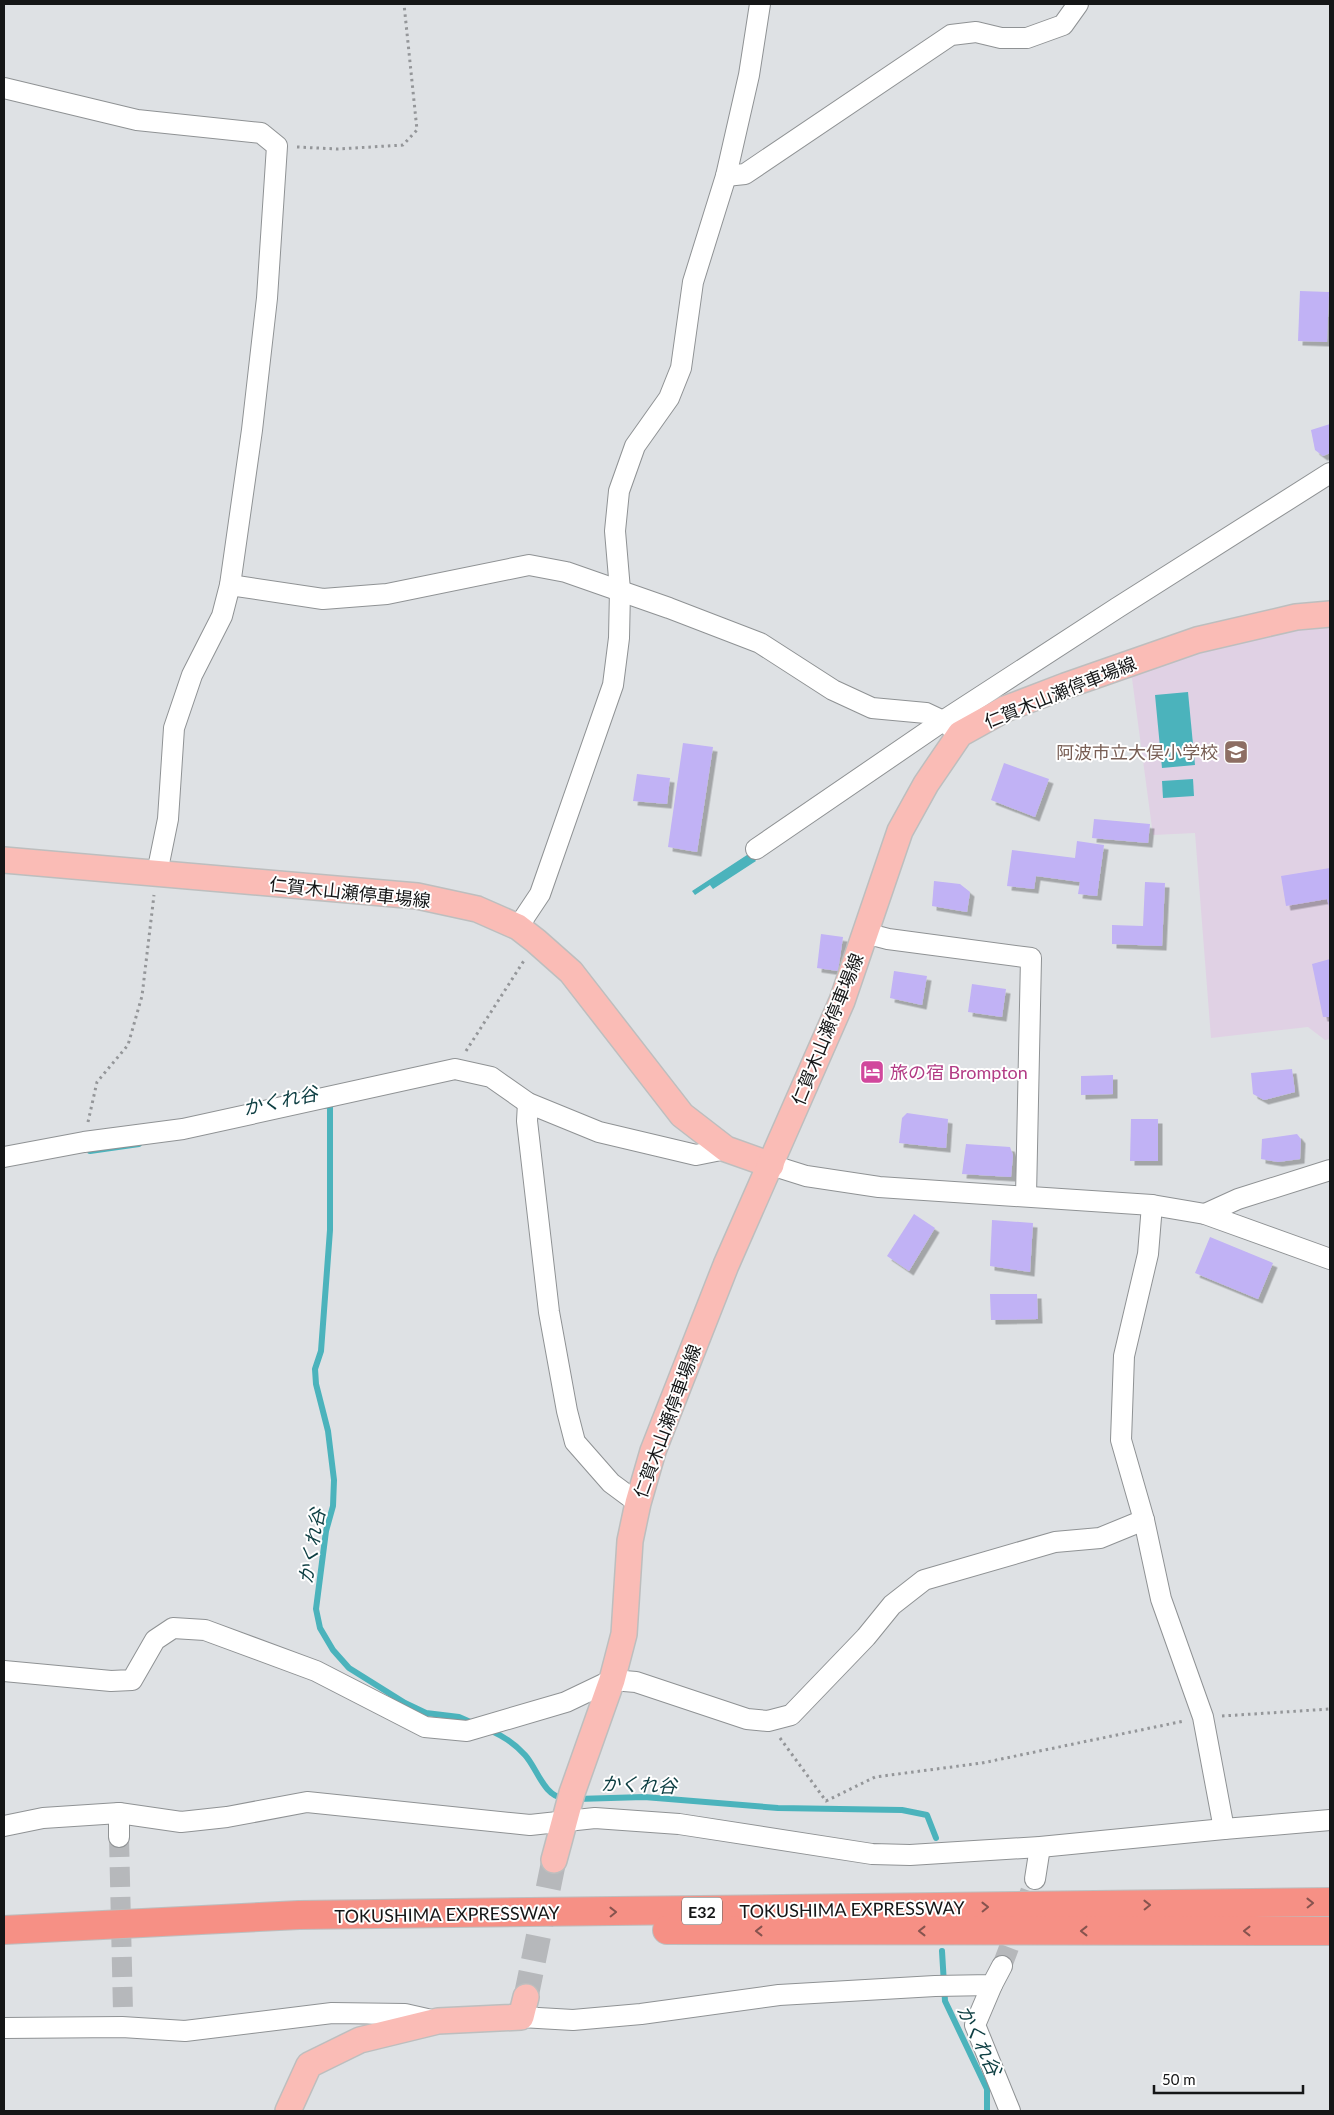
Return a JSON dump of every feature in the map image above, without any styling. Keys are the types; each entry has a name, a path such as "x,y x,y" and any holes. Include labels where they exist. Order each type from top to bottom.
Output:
{"highway":[{"name":"TOKUSHIMA EXPRESSWAY","path":"4,1930 299,1915 1330,1902"},
{"name":"TOKUSHIMA EXPRESSWAY","path":"74,1927 1330,1931"}],"main road":[{"name":"仁賀木山瀬停車場線","path":"554,1860 568,1807 612,1680 624,1634 630,1540 638,1503 653,1451 726,1264 842,1001 900,831 926,784 952,727 1198,640 1296,617 1330,614"},
{"name":"仁賀木山瀬停車場線","path":"4,860 417,896 477,909 527,934 571,972 682,1115 726,1149 771,1165"},
{"path":"288,2111 309,2066 360,2040 438,2021 524,2007"}],"street":[{"path":"527,934 613,685 619,638 620,590 616,531 619,491 636,446 669,398 681,368 693,282 726,176 749,75 760,4"},
{"path":"726,176 745,174 951,35 976,32 1001,38 1027,38 1063,25 1078,4"},
{"path":"4,88 137,120 261,133 277,146 266,307 230,586 222,616 192,675 174,728 168,819 157,873"},
{"path":"756,849 952,727 1117,608 1330,473"},
{"path":"230,586 323,599 387,594 528,565 566,572 670,608 760,644 832,690 872,708 926,713 952,727"},
{"path":"865,934 888,939 1031,958 1026,1196"},
{"path":"4,1157 84,1142 183,1129 326,1096 456,1069 491,1077 528,1102 599,1132 696,1156 726,1149"},
{"path":"528,1102 528,1130 549,1312 567,1411 576,1442 611,1483 638,1503"},
{"path":"771,1165 806,1176 878,1186 1152,1205 1205,1214 1330,1258"},
{"path":"1205,1214 1238,1199 1330,1170"},
{"path":"1152,1205 1148,1254 1124,1356 1120,1440 1144,1520 1161,1599 1203,1717 1224,1828"},
{"path":"4,1671 111,1681 132,1680 155,1640 174,1628 205,1630 316,1671 425,1727 467,1731 566,1702 612,1680 636,1682 747,1719 768,1721 791,1715 866,1637 892,1605 924,1580 1054,1542 1100,1538 1144,1520"},
{"path":"4,1826 43,1818 119,1813 181,1822 227,1817 307,1802 530,1825 568,1807 595,1818 680,1824 872,1854 910,1855 1040,1847 1224,1828 1330,1820"},
{"path":"119,1813 119,1837"},
{"path":"1035,1879 1040,1847"},
{"path":"1002,1966 976,2025 1010,2111"},
{"path":"524,2007 573,2020 641,2014 779,1995 934,1986 992,1985"},
{"path":"4,2028 122,2019 185,2031 332,2013 404,2014 438,2021"}],"path":[{"path":"277,146 338,149 403,145 417,130 404,4"},
{"path":"84,1142 97,1082 128,1045 142,996 157,873"},
{"path":"456,1069 527,934"},
{"path":"768,1721 826,1801 874,1776 982,1763 1203,1717 1330,1709"}],"shaded area":[{"name":"阿波市立大俣小学校","path":"1330,624 1330,1039 1325,1040 1308,1027 1211,1038 1195,833 1153,835 1131,671 1295,629"}],"water":[{"path":"1188,692 1195,765 1162,768 1155,695"},
{"path":"1193,779 1194,796 1163,798 1162,781"},
{"path":"750,853 756,861 713,889 710,885 695,895 692,891"}],"building":[{"path":"1300,291 1329,292 1327,342 1298,341"},
{"path":"1330,424 1330,453 1323,456 1315,450 1311,430"},
{"path":"683,743 713,747 697,852 668,847"},
{"path":"1004,763 1049,779 1035,817 991,800"},
{"path":"637,774 670,778 667,804 633,801"},
{"path":"1094,819 1150,824 1148,843 1092,838"},
{"path":"1077,841 1104,845 1097,896 1078,894 1080,882 1036,876 1034,889 1007,886 1012,850 1075,858"},
{"path":"1330,868 1330,910 1327,899 1286,906 1281,876"},
{"path":"934,881 960,884 970,892 967,912 932,906"},
{"path":"1145,882 1165,883 1162,946 1112,944 1112,925 1143,926"},
{"path":"821,934 843,937 838,971 817,968"},
{"path":"1330,959 1330,1017 1323,1017 1312,964"},
{"path":"894,971 927,976 922,1005 890,998"},
{"path":"972,984 1006,989 1002,1017 968,1012"},
{"path":"1292,1069 1295,1092 1264,1100 1253,1094 1251,1073"},
{"path":"1113,1075 1113,1094 1081,1095 1081,1076"},
{"path":"907,1113 948,1119 946,1148 899,1143 902,1118"},
{"path":"1131,1119 1158,1119 1158,1161 1130,1161"},
{"path":"1297,1134 1301,1139 1300,1159 1278,1162 1261,1159 1262,1139"},
{"path":"966,1144 1010,1147 1013,1155 1011,1177 962,1174"},
{"path":"914,1214 935,1228 909,1271 887,1256"},
{"path":"992,1220 1033,1223 1030,1272 990,1266"},
{"path":"1210,1237 1273,1263 1258,1299 1195,1273"},
{"path":"990,1294 1037,1294 1038,1319 991,1320"}],"waterway":[{"name":"かくれ谷","path":"323,1106 330,1105 330,1230 321,1351 315,1369 316,1384 328,1431 334,1480 333,1506 326,1531 316,1609 320,1628 333,1650 349,1668 405,1703 426,1713 459,1717 475,1724"},
{"name":"かくれ谷","path":"90,1151 139,1144"},
{"name":"かくれ谷","path":"489,1730 504,1737 517,1747 525,1755 551,1793 564,1798"},
{"name":"かくれ谷","path":"577,1799 644,1797 778,1808 902,1810 927,1815 936,1838"},
{"name":"かくれ谷","path":"942,1951 945,2001 987,2089 987,2111"}],"tunnel":[{"path":"119,1837 123,2011"},
{"path":"526,1997 554,1860"},
{"path":"1002,1966 1035,1879"}],"place":[{"name":"阿波市立大俣小学校","path":"1236,752"},
{"name":"旅の宿 Brompton","path":"872,1072"}]}
